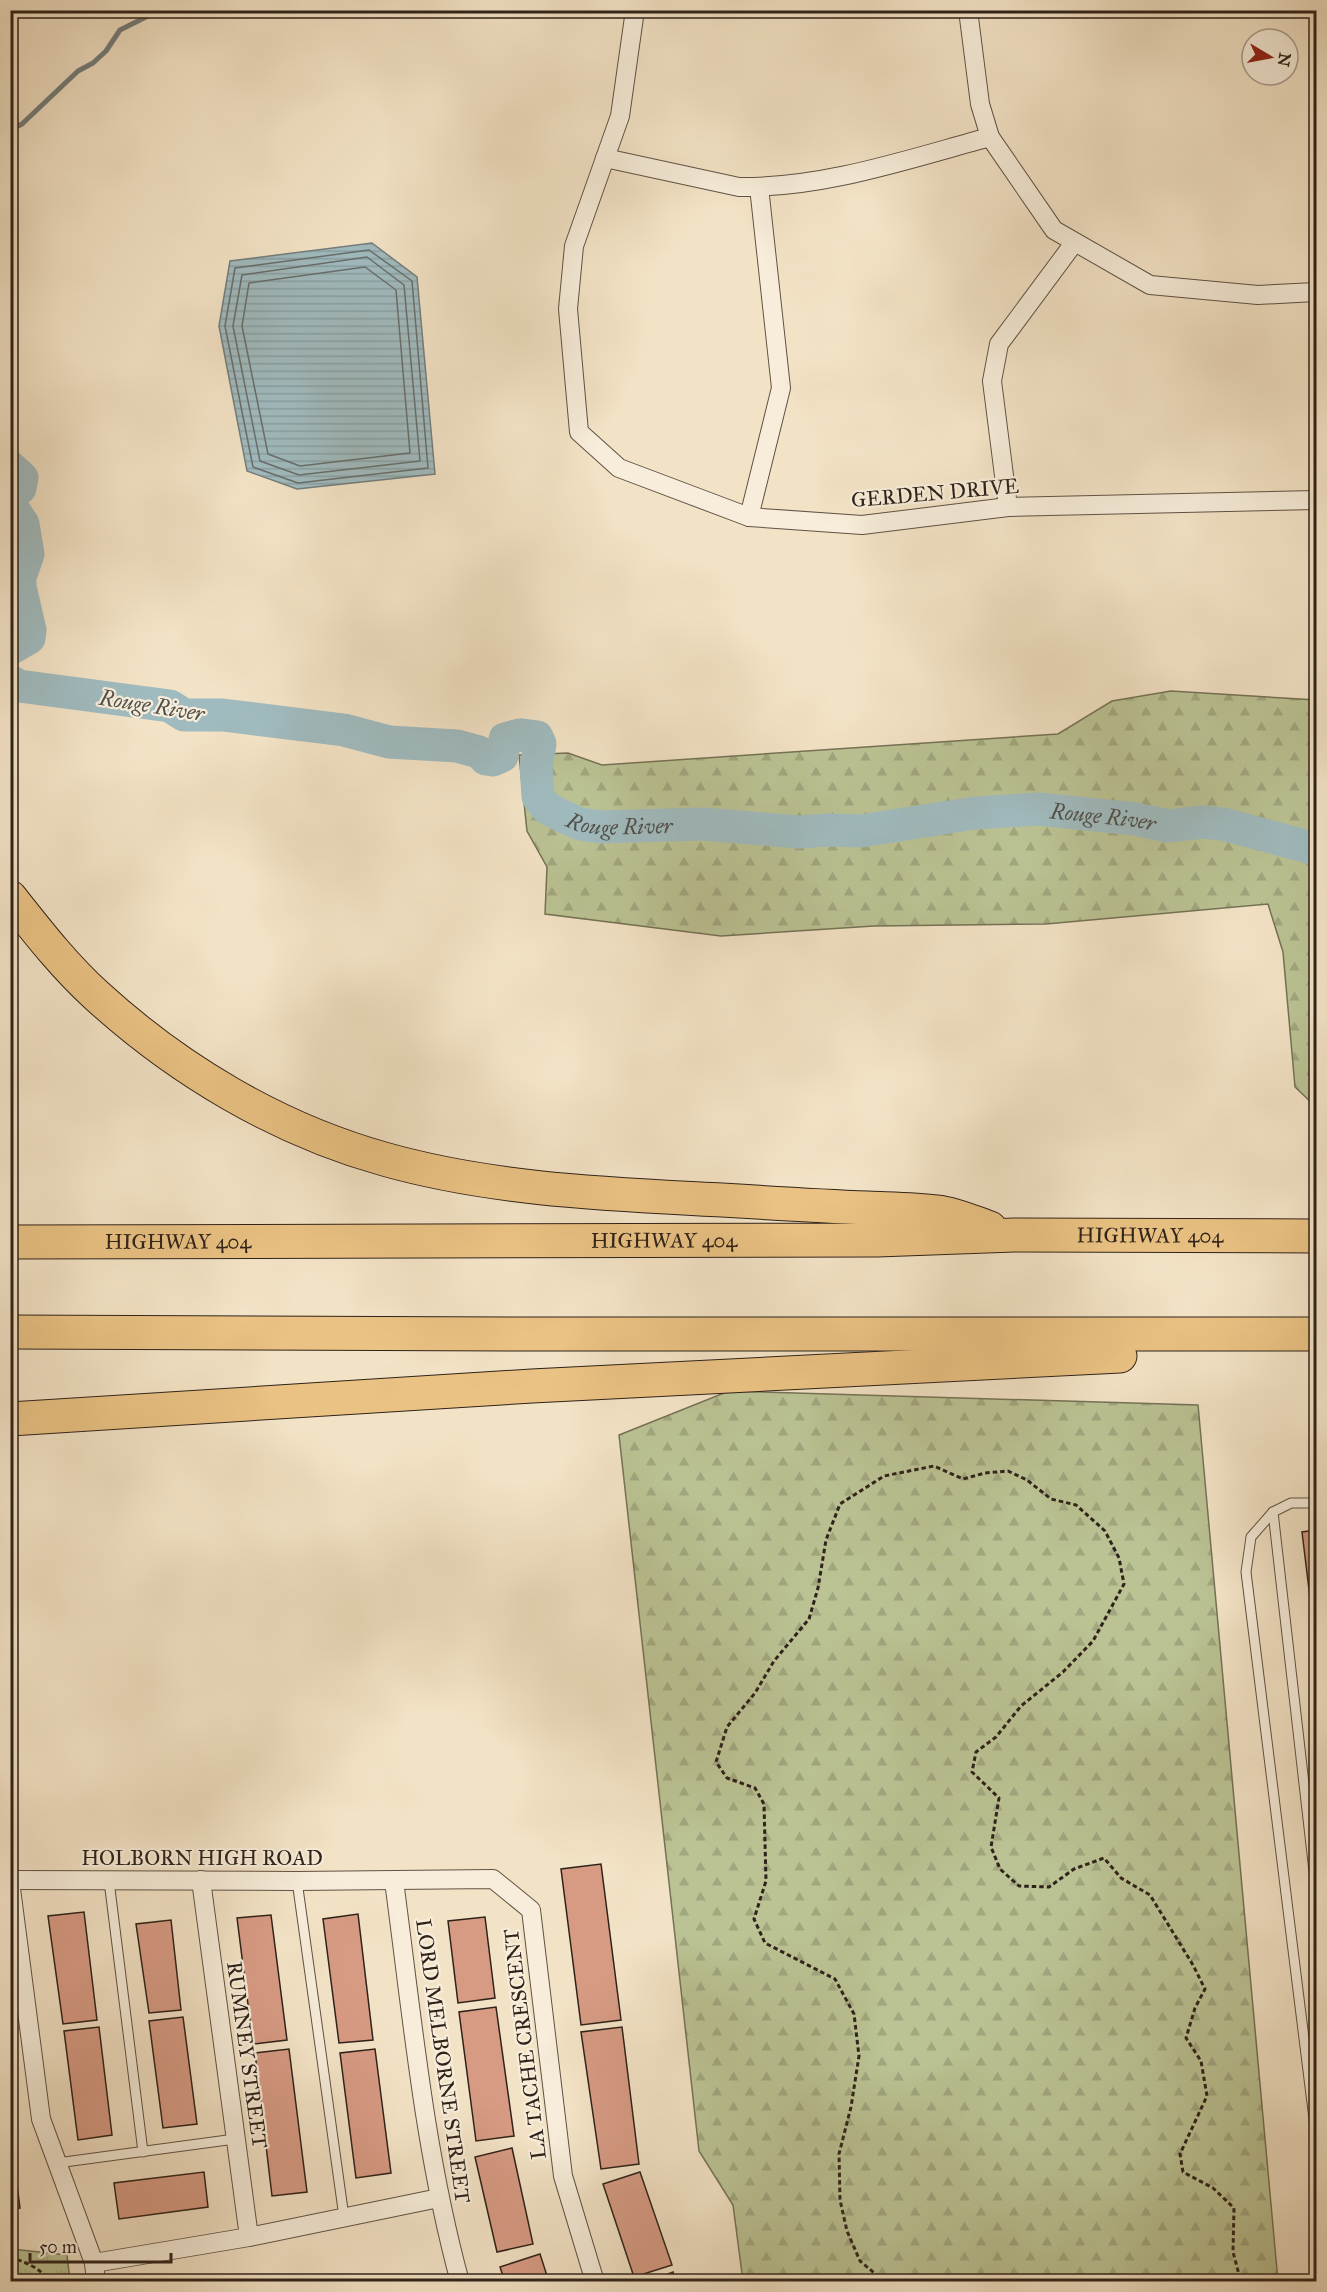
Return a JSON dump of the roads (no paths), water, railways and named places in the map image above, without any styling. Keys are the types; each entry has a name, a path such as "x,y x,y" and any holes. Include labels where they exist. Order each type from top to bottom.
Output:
{"highway":[{"path":"10,897 43,938 94,993 148,1040 212,1084 323,1139 385,1160 454,1175 546,1188 635,1196 940,1212 1014,1235"},
{"name":"HIGHWAY 404","path":"10,1242 877,1240 1014,1235 1317,1236"},
{"path":"10,1332 1317,1334"},
{"path":"10,1419 532,1386 1132,1355 1170,1349 1192,1335"}],"street":[{"name":"GERDEN DRIVE","path":"635,10 620,116 574,246 568,309 579,432 620,468 749,517 862,525 1008,507 1317,500"},
{"path":"968,10 980,104 990,137 1054,230 1150,285 1258,295 1317,292"},
{"path":"605,158 739,187 759,187 852,175 990,137"},
{"path":"749,517 781,388 759,187"},
{"path":"1008,507 992,381 999,344 1074,243"},
{"name":"LA TACHE CRESCENT","path":"394,1881 493,1879 531,1910 563,2176 595,2282"},
{"name":"RUMNEY STREET","path":"201,1880 249,2237"},
{"path":"10,1881 41,2119 94,2263 96,2282"},
{"name":"HOLBORN HIGH ROAD","path":"10,1881 394,1881"},
{"name":"LORD MELBORNE STREET","path":"394,1881 425,2127 439,2198 460,2282"},
{"path":"94,2263 249,2237 439,2198"}],"lane":[{"path":"1317,1503 1291,1503 1273,1512 1251,1537 1246,1572 1317,2135"},
{"path":"1273,1512 1317,1890"},
{"path":"109,1881 143,2152"},
{"path":"297,1881 344,2217"},
{"path":"57,2163 235,2139"}],"water":[{"path":"372,243 417,277 435,474 297,489 247,471 219,326 230,261"}],"waterway":[{"path":"10,130 22,124 78,71 93,63 106,51 120,30 152,14 153,10"},
{"name":"Rouge River","path":"10,467 22,478 20,488 12,494 11,506 23,524 28,554 20,577 20,587 30,630 29,638 10,649"},
{"name":"Rouge River","path":"10,681 19,686 170,706 184,715 223,715 344,730 389,742 457,746 479,752 486,759 493,760 502,756 505,739 520,735 537,737 540,744 536,767 538,797 547,808 562,816 580,824 601,827 703,824 799,832 861,831 975,813 1038,809 1135,819 1168,826 1203,822 1223,824 1316,849"}]}
